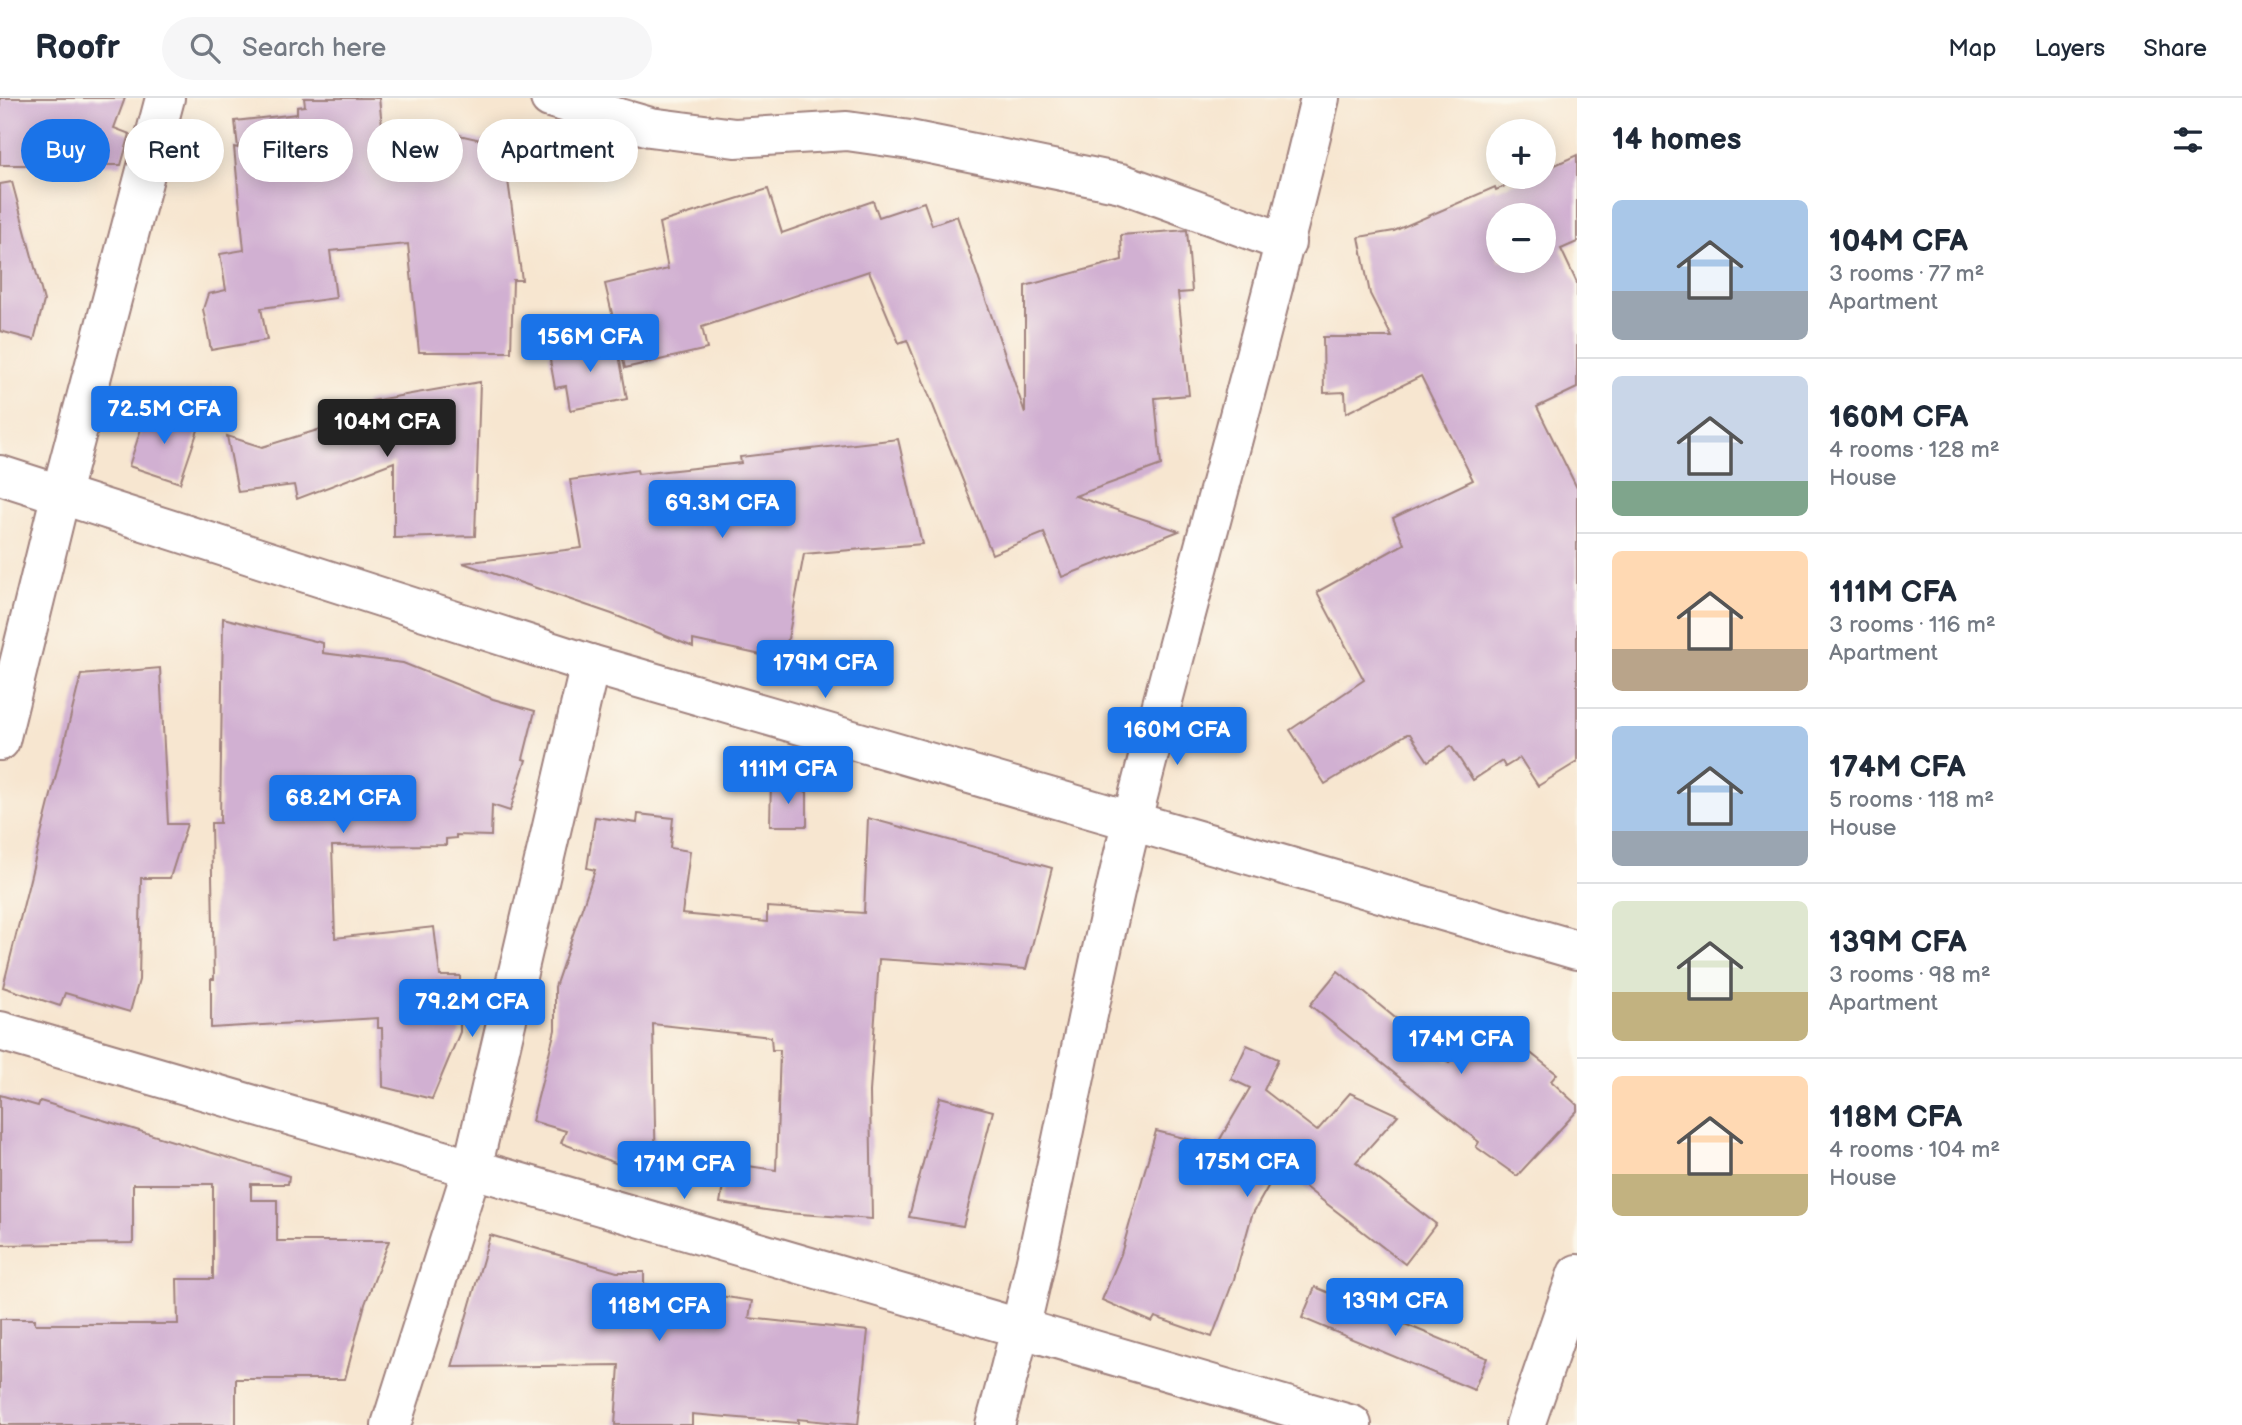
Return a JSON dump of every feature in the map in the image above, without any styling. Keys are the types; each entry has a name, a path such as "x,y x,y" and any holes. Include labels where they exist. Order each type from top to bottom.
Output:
{"street":[{"path":"0,741 61,492 165,98"},
{"path":"550,98 650,127 735,138 847,131 910,140 1121,183 1286,243"},
{"path":"995,1425 1021,1331 1132,819 1286,243 1320,98"},
{"path":"0,475 61,492 590,664 1577,950"},
{"path":"391,1425 472,1169 590,664"},
{"path":"0,1031 1021,1331 1352,1425"},
{"path":"1525,1425 1577,1274"}],"building":[{"path":"0,98 125,98 114,128 124,132 121,165 110,165 110,119 21,119 21,165 0,165"},
{"path":"304,98 379,98 381,119 367,119 367,182 463,182 463,136 477,139 477,182 508,182 522,280 513,280 511,352 419,352 408,244 330,251 336,298 261,308 267,340 211,350 203,309 208,294 226,290 220,254 244,250 234,147 238,148 238,182 353,182 353,119 253,119 297,114 297,107 305,106"},
{"path":"235,121 238,121 238,148"},
{"path":"1577,155 1577,242 1561,249 1577,283 1577,388 1537,407 1577,488 1577,762 1538,786 1520,758 1505,767 1502,761 1473,780 1451,746 1428,761 1410,734 1407,734 1325,784 1290,730 1364,680 1317,592 1404,544 1393,518 1473,480 1421,376 1346,413 1345,392 1324,393 1323,337 1392,337 1370,294 1359,237 1394,231 1490,189 1556,189 1556,165"},
{"path":"12,182 44,301 34,340 0,331 0,184"},
{"path":"768,189 782,233 873,201 879,217 924,202 932,225 957,216 1025,413 1025,286 1122,260 1121,235 1187,230 1192,292 1178,293 1189,395 1155,398 1161,465 1075,496 1179,531 1062,577 1044,533 992,554 907,340 899,343 869,271 702,327 707,349 625,368 605,284 668,269 659,223"},
{"path":"616,338 627,399 570,410 566,386 555,388 549,354"},
{"path":"480,382 475,536 394,538 394,462 297,499 294,485 238,492 227,436 262,447 367,415 365,402"},
{"path":"147,410 199,427 180,483 129,466"},
{"path":"898,439 922,544 804,554 784,660 693,640 693,647 612,614 463,563 582,548 570,480 637,470 638,474 741,463 740,457"},
{"path":"223,618 323,643 323,653 403,663 493,699 535,711 523,759 526,760 510,811 492,805 491,836 456,835 456,838 446,839 446,845 332,846 335,938 434,927 440,976 460,976 460,1032 432,1099 383,1087 382,1028 378,1028 378,1018 211,1028 211,979 214,979 211,823 220,823"},
{"path":"160,668 168,824 187,824 170,878 141,878 139,980 130,1012 65,993 60,1006 3,987 81,675"},
{"path":"771,780 807,792 807,826 770,826"},
{"path":"638,814 673,818 670,848 690,851 682,914 767,922 767,907 864,913 868,818 1052,868 1026,969 879,959 870,1092 872,1219 786,1213 720,1203 727,1163 776,1170 780,1050 772,1050 771,1037 653,1024 656,1178 561,1143 566,1131 532,1121 555,1030 555,987 595,870 587,868 595,817 637,823"},
{"path":"1338,971 1449,1062 1485,1017 1557,1074 1551,1081 1577,1105 1577,1111 1517,1176 1476,1147 1479,1142 1310,1005"},
{"path":"1247,1045 1278,1059 1264,1090 1317,1131 1350,1093 1398,1115 1356,1162 1436,1224 1405,1264 1279,1167 1252,1215 1234,1279 1212,1337 1155,1317 1152,1322 1102,1300 1121,1254 1156,1131 1216,1146 1250,1088 1231,1079"},
{"path":"0,1095 38,1106 40,1101 289,1176 288,1184 251,1184 251,1200 277,1200 277,1241 389,1241 365,1304 345,1379 236,1379 236,1425 0,1425 0,1319 35,1319 35,1324 178,1324 177,1279 213,1279 213,1184 133,1184 133,1243 0,1245"},
{"path":"940,1097 993,1111 963,1226 909,1217"},
{"path":"490,1235 617,1272 644,1272 644,1284 752,1301 749,1318 868,1331 858,1425 692,1414 692,1425 615,1425 619,1365 452,1367"},
{"path":"1315,1287 1487,1358 1474,1390 1302,1318"}]}
